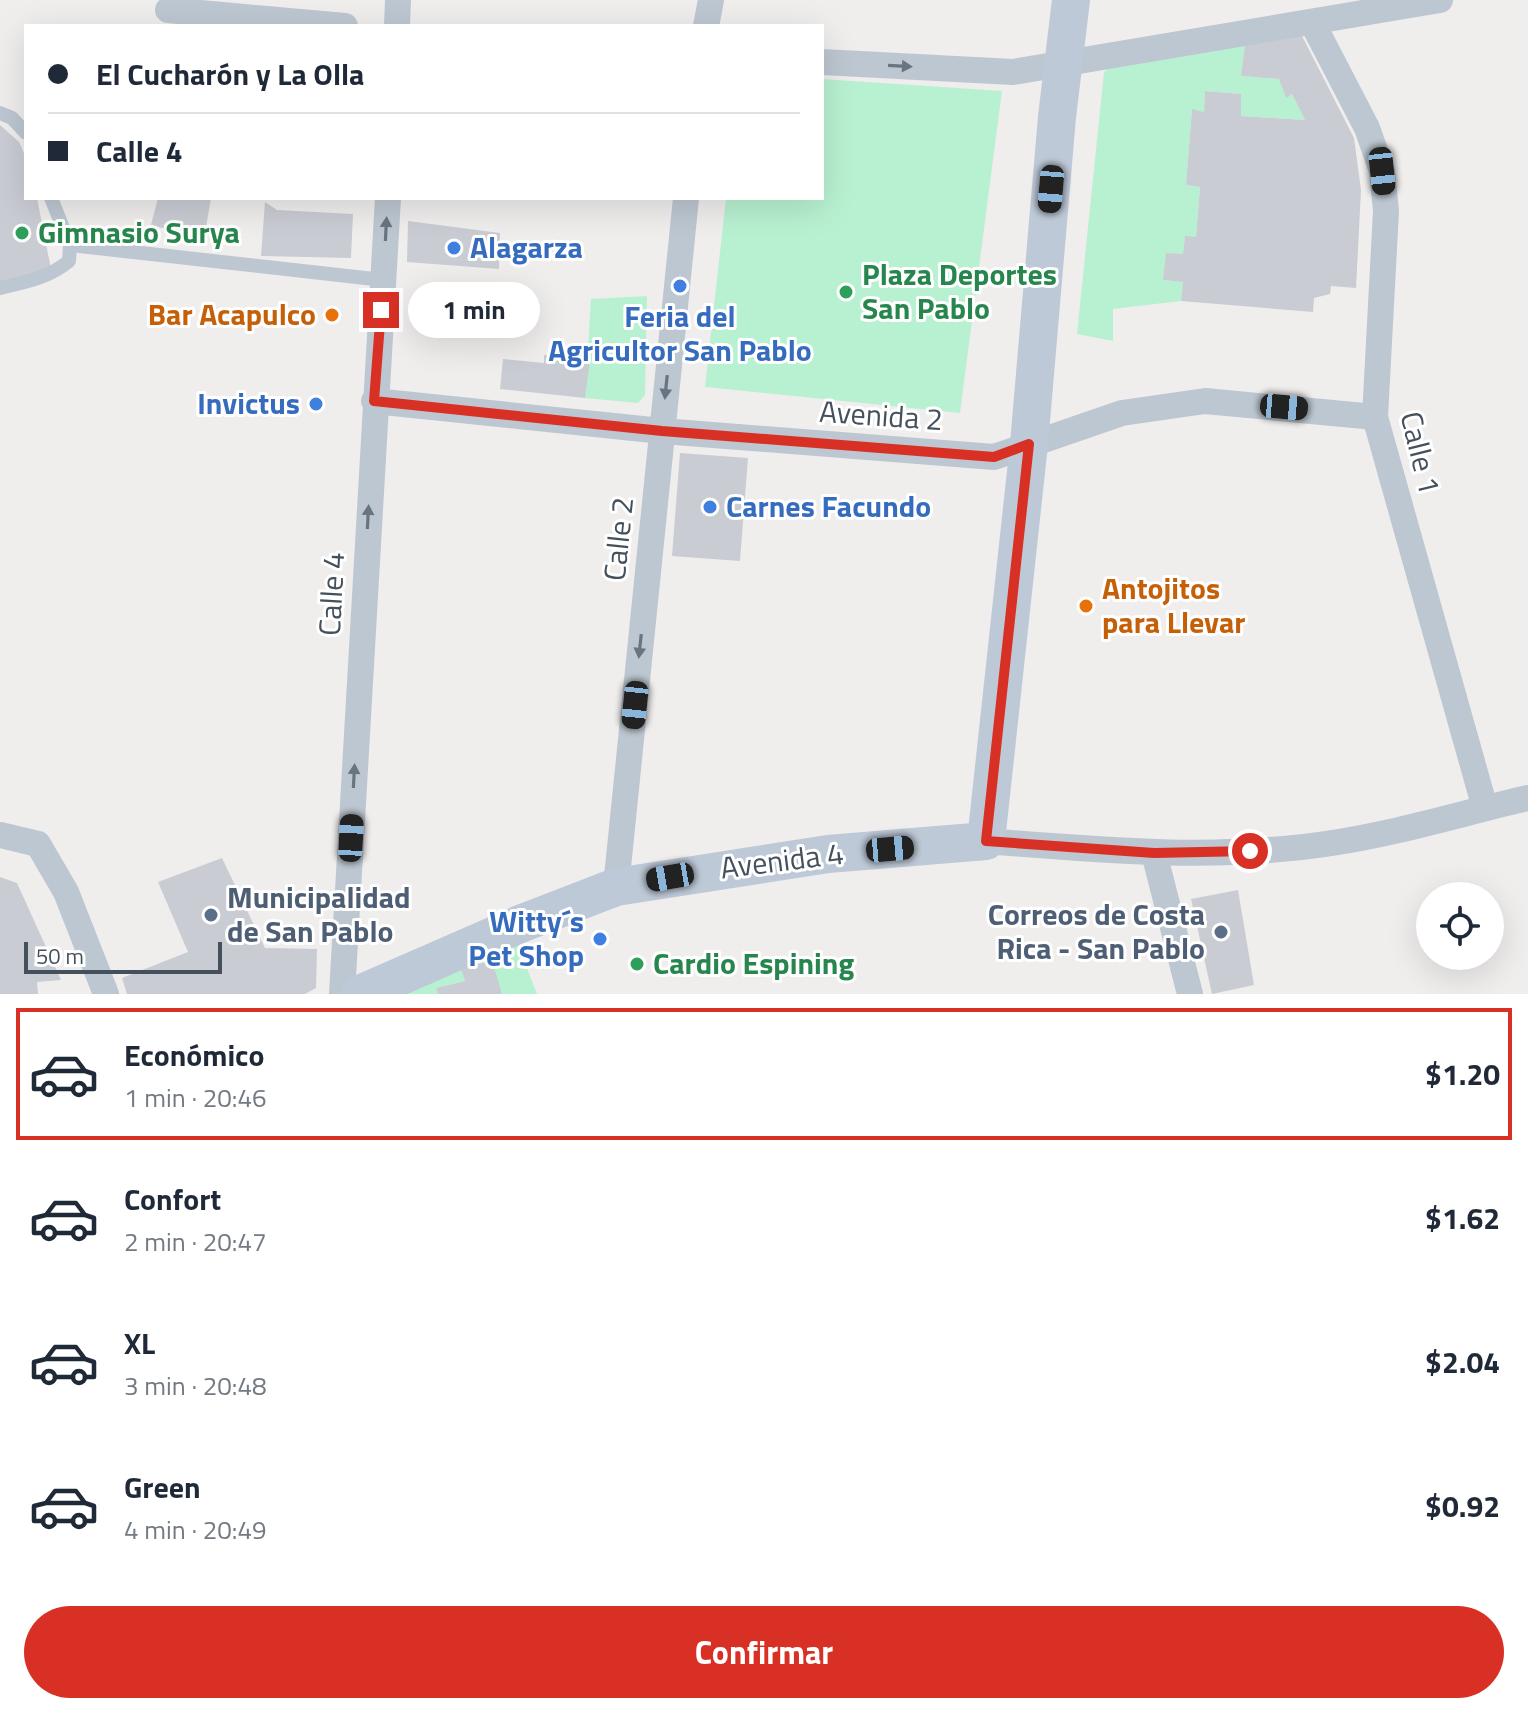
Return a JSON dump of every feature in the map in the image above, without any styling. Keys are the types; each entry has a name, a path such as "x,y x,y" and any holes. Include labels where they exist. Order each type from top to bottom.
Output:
{"main road":[{"path":"986,841 1029,444 1071,0"},
{"name":"Avenida 4","path":"360,994 520,924 616,887 813,856 986,841"}],"street":[{"path":"397,24 398,0"},
{"path":"706,24 711,0"},
{"path":"824,62 1013,72 1440,0"},
{"path":"168,10 323,24"},
{"name":"Calle 1","path":"1312,22 1367,128 1382,171 1386,211 1375,417 1485,808"},
{"name":"Calle 4","path":"342,994 388,200"},
{"name":"Calle 2","path":"616,887 686,200"},
{"name":"Avenida 2","path":"374,401 662,431 994,457 1122,413 1205,401 1375,417"},
{"path":"986,841 1154,853 1250,851 1332,843 1528,798"},
{"path":"0,835 38,844 66,892 106,994"},
{"path":"1154,853 1190,994"}],"lane":[{"path":"0,113 12,118 24,131"},
{"path":"0,288 43,278 69,261 70,245 52,200"},
{"path":"70,245 383,280"}],"green space":[{"path":"1245,44 1241,76 1279,79 1286,97 1292,94 1305,120 1241,116 1241,94 1205,91 1204,112 1192,110 1186,185 1200,187 1196,237 1185,237 1183,254 1164,280 1183,282 1181,301 1113,309 1113,341 1077,334 1104,72 1114,65"},
{"name":"Plaza Deportes San Pablo","path":"824,79 1002,91 960,413 705,387 726,200 824,200"},
{"path":"647,296 645,395 638,403 585,398 591,299"},
{"path":"518,945 537,994 502,994 491,960 462,969 465,981 436,988 438,994 399,994"}],"building":[{"path":"1300,32 1354,138 1361,190 1356,288 1331,286 1330,294 1314,298 1313,312 1181,301 1183,282 1163,280 1166,253 1183,254 1185,236 1196,237 1200,187 1186,185 1192,109 1204,112 1205,91 1241,94 1241,116 1305,120 1292,94 1286,98 1279,79 1241,76 1245,44"},
{"name":"Gimnasio Surya","path":"0,125 19,142 24,153 24,200 37,200 51,269 0,282"},
{"path":"157,200 211,200 204,239 151,225"},
{"path":"265,202 277,210 353,214 351,258 261,256"},
{"name":"Alagarza","path":"408,221 500,233 499,269 407,262"},
{"path":"544,355 590,360 585,398 500,389 503,359 544,363"},
{"name":"Carnes Facundo","path":"680,453 748,458 740,561 672,556"},
{"name":"Municipalidad de San Pablo","path":"222,858 265,948 317,949 316,988 305,994 127,994 122,978 188,952 158,882"},
{"path":"0,877 17,883 61,980 37,982 38,994 0,994"},
{"name":"Correos de Costa Rica - San Pablo","path":"1238,890 1254,985 1212,994 1191,899"},
{"path":"492,960 502,994 438,994 436,988 465,981 461,969"}],"place":[{"name":"Gimnasio Surya","path":"22,233"},
{"name":"Alagarza","path":"454,248"},
{"name":"Feria del Agricultor San Pablo","path":"680,286"},
{"name":"Plaza Deportes San Pablo","path":"846,292"},
{"name":"Bar Acapulco","path":"332,315"},
{"name":"Invictus","path":"316,404"},
{"name":"Carnes Facundo","path":"710,507"},
{"name":"Antojitos para Llevar","path":"1086,606"},
{"name":"Municipalidad de San Pablo","path":"211,915"},
{"name":"Correos de Costa Rica - San Pablo","path":"1221,932"},
{"name":"Witty´s Pet Shop","path":"600,939"},
{"name":"Cardio Espining","path":"637,964"}],"route":[{"path":"381,310 374,401 662,431 994,457 1029,444 986,841 1154,853 1250,851"}]}
